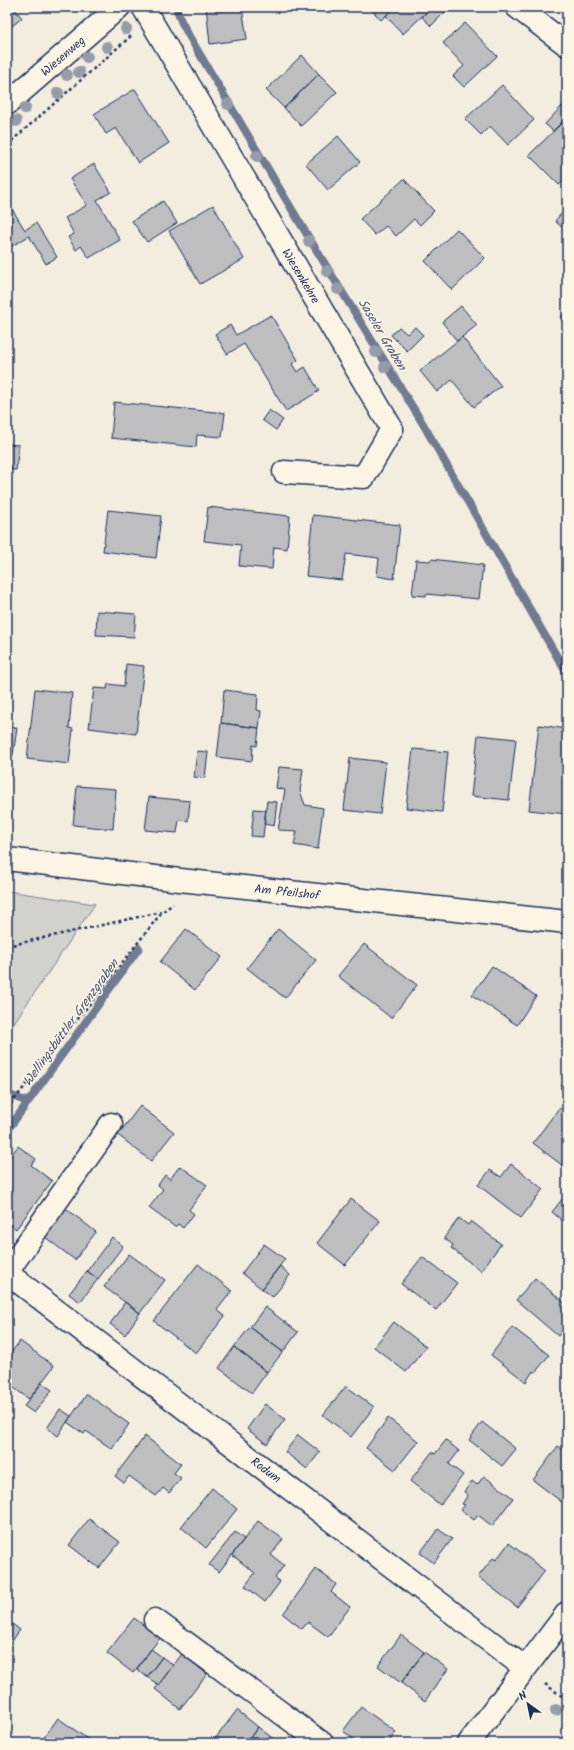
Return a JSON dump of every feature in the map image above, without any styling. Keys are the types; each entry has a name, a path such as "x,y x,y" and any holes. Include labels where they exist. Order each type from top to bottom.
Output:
{"street":[{"name":"Wiesenweg","path":"9,98 119,7"},
{"path":"517,7 567,45"},
{"name":"Wiesenkehre","path":"146,13 392,429 364,477 284,472"},
{"name":"Am Pfeilshof","path":"7,859 180,880 567,922"},
{"path":"7,1272 111,1124"},
{"name":"Rodum","path":"7,1272 525,1668"},
{"path":"469,1743 567,1613"},
{"path":"155,1620 322,1743"}],"path":[{"path":"7,145 146,13"},
{"path":"7,1109 162,912 177,902"},
{"path":"7,946 162,912"}],"shaded area":[{"path":"7,891 95,904 7,1033"}],"building":[{"path":"7,7 13,7 22,18 7,30"},
{"path":"206,7 242,7 247,39 210,44"},
{"path":"369,7 395,7 381,20"},
{"path":"395,7 432,7 403,34 386,16"},
{"path":"432,7 446,7 448,9 431,26 422,17"},
{"path":"465,23 497,56 464,87 453,76 464,66 443,43"},
{"path":"302,55 319,74 284,108 266,90"},
{"path":"319,74 337,92 301,126 284,108"},
{"path":"502,85 534,120 508,145 490,126 481,135 465,119"},
{"path":"135,89 169,143 138,163 116,128 106,134 94,114"},
{"path":"562,106 567,111 567,117 553,131 545,124"},
{"path":"564,121 567,124 567,178 559,185 529,155"},
{"path":"338,136 360,162 328,190 306,164"},
{"path":"94,164 111,192 97,200 120,240 89,258 81,246 76,250 68,237 74,234 65,218 87,205 70,179"},
{"path":"404,179 434,211 420,225 414,219 396,236 386,226 375,235 360,219"},
{"path":"7,201 25,230 36,223 57,257 46,264 29,236 7,249"},
{"path":"163,201 177,223 147,242 132,221"},
{"path":"213,205 244,259 200,284 169,231"},
{"path":"567,207 567,230 566,231 555,221"},
{"path":"457,229 485,258 452,290 425,261"},
{"path":"461,306 477,325 457,341 442,322"},
{"path":"567,311 567,326 560,318"},
{"path":"271,315 298,360 292,364 297,372 305,367 319,391 286,411 244,344 227,354 215,334 230,325 236,335"},
{"path":"399,327 407,334 415,327 423,335 407,351 391,335"},
{"path":"462,337 501,386 474,407 452,380 437,392 420,371"},
{"path":"114,402 225,413 222,437 197,435 196,447 111,438"},
{"path":"269,410 283,420 276,430 262,420"},
{"path":"7,444 19,445 16,470 7,469"},
{"path":"208,507 290,516 287,549 274,547 272,569 239,566 241,545 204,541"},
{"path":"108,510 161,516 156,558 103,551"},
{"path":"313,515 400,525 394,579 377,576 379,558 346,554 342,580 306,576"},
{"path":"431,559 483,565 479,599 426,594 426,596 412,595 416,560 430,561"},
{"path":"97,611 136,614 134,637 96,635"},
{"path":"126,664 144,666 136,734 89,728 94,688 107,689 108,684 124,686"},
{"path":"35,689 72,693 69,728 73,729 69,764 27,759"},
{"path":"224,690 258,694 257,710 261,711 259,728 221,723"},
{"path":"221,723 259,728 257,746 253,745 252,761 217,757"},
{"path":"539,725 567,729 567,814 529,810"},
{"path":"7,726 17,728 13,755 7,755"},
{"path":"478,735 516,739 509,800 471,796"},
{"path":"413,749 448,752 442,812 406,808"},
{"path":"197,751 208,752 205,778 194,777"},
{"path":"350,758 386,762 380,814 344,810"},
{"path":"279,767 303,769 300,791 305,805 323,808 318,849 294,845 297,831 278,830 285,790 276,788"},
{"path":"77,786 116,789 113,829 73,825"},
{"path":"149,797 190,801 188,821 179,820 177,833 145,830"},
{"path":"267,801 277,802 274,826 264,824"},
{"path":"254,809 266,810 263,837 251,836"},
{"path":"186,929 222,957 195,990 160,962"},
{"path":"278,929 316,960 285,998 247,968"},
{"path":"364,944 417,985 391,1018 338,976"},
{"path":"492,966 536,996 517,1025 472,995"},
{"path":"567,1078 567,1093 560,1088"},
{"path":"140,1106 174,1132 151,1161 118,1135"},
{"path":"559,1108 567,1114 567,1169 533,1143"},
{"path":"18,1146 36,1159 31,1165 52,1181 16,1229 7,1222 7,1161"},
{"path":"511,1164 543,1189 521,1218 478,1185 490,1170 501,1177"},
{"path":"180,1166 207,1185 189,1210 194,1214 183,1228 178,1224 175,1227 149,1208 163,1189 158,1185 165,1175 170,1179"},
{"path":"567,1193 567,1218 564,1222 552,1212"},
{"path":"351,1199 380,1221 345,1265 317,1243"},
{"path":"63,1206 96,1232 75,1260 41,1234"},
{"path":"459,1218 468,1225 471,1221 501,1244 481,1271 451,1248 453,1245 444,1238"},
{"path":"112,1237 123,1246 98,1279 87,1271"},
{"path":"264,1244 285,1259 262,1289 242,1273"},
{"path":"129,1254 165,1280 140,1313 104,1287"},
{"path":"422,1257 457,1283 436,1310 401,1284"},
{"path":"198,1264 232,1291 217,1310 225,1316 196,1353 154,1321"},
{"path":"280,1266 290,1275 273,1297 262,1289"},
{"path":"87,1271 98,1279 80,1302 69,1294"},
{"path":"535,1278 567,1305 567,1325 558,1336 516,1300"},
{"path":"125,1302 140,1313 125,1335 110,1324"},
{"path":"265,1307 298,1332 283,1352 250,1327"},
{"path":"394,1322 426,1347 406,1372 374,1347"},
{"path":"250,1327 283,1352 267,1372 234,1347"},
{"path":"512,1327 549,1355 535,1373 533,1371 526,1382 491,1355"},
{"path":"20,1341 54,1366 29,1399 7,1383 7,1358"},
{"path":"234,1347 267,1372 252,1393 219,1368"},
{"path":"42,1383 52,1390 34,1413 24,1406"},
{"path":"346,1386 374,1407 351,1437 323,1415"},
{"path":"87,1394 129,1424 112,1449 86,1431 84,1434 67,1422"},
{"path":"265,1404 285,1419 267,1444 247,1429"},
{"path":"60,1409 71,1416 58,1436 47,1428"},
{"path":"388,1418 418,1441 395,1470 366,1448"},
{"path":"482,1422 516,1449 502,1466 469,1440"},
{"path":"298,1435 320,1452 307,1469 285,1452"},
{"path":"145,1436 181,1464 174,1473 181,1478 169,1493 163,1488 156,1496 129,1476 124,1483 115,1476"},
{"path":"446,1440 459,1451 449,1464 463,1475 440,1505 410,1481 432,1452 435,1454"},
{"path":"558,1446 567,1453 567,1506 533,1480"},
{"path":"484,1476 513,1498 492,1526 478,1515 474,1520 461,1510 465,1505 462,1504 468,1495 464,1492 472,1481 477,1485"},
{"path":"212,1488 237,1509 206,1548 181,1527"},
{"path":"89,1519 120,1542 99,1568 69,1545"},
{"path":"258,1521 283,1539 271,1555 284,1565 275,1578 280,1582 265,1602 245,1586 255,1573 232,1555"},
{"path":"438,1529 452,1539 434,1563 420,1553"},
{"path":"235,1532 244,1539 219,1572 209,1565"},
{"path":"509,1543 545,1571 517,1607 478,1577 493,1558 496,1560"},
{"path":"316,1569 336,1584 331,1592 350,1607 328,1637 308,1622 302,1629 283,1614"},
{"path":"134,1618 160,1638 133,1673 107,1653"},
{"path":"7,1620 20,1630 7,1648"},
{"path":"401,1635 424,1652 401,1683 378,1666"},
{"path":"151,1649 162,1657 147,1677 137,1669"},
{"path":"424,1652 448,1669 425,1701 401,1683"},
{"path":"182,1654 207,1674 180,1709 155,1689"},
{"path":"162,1657 173,1665 159,1685 147,1677"},
{"path":"361,1707 396,1732 388,1743 359,1743 343,1731"},
{"path":"237,1710 258,1727 246,1743 212,1743"},
{"path":"58,1718 93,1743 40,1743"},
{"path":"258,1727 279,1743 246,1743"}],"waterway":[{"name":"Saseler Graben","path":"176,7 189,36 303,228 423,424 567,674"},
{"name":"Wellingsbüttler Grenzgraben","path":"7,1131 139,948"},
{"path":"7,1094 28,1102"}]}
